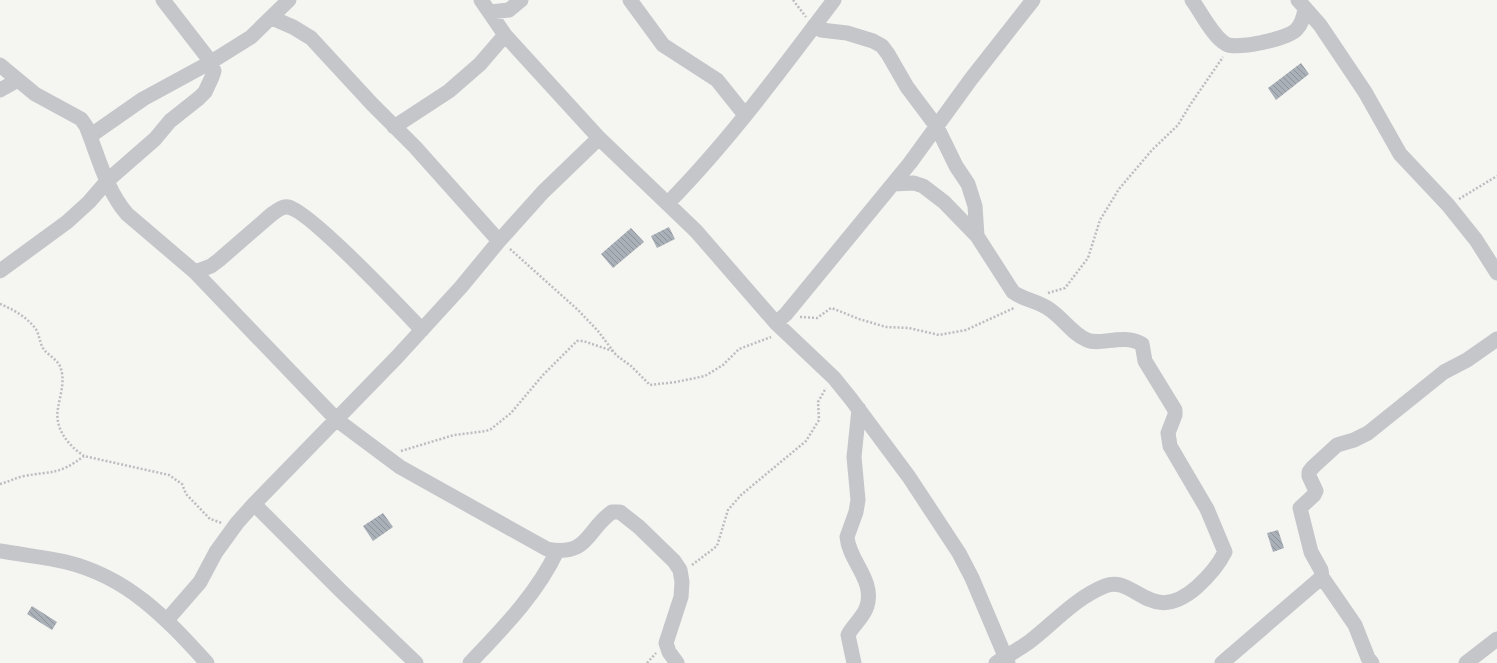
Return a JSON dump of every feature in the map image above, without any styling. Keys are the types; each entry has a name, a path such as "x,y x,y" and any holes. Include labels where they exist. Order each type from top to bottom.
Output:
{"street":[{"path":"0,271 66,222 89,202 108,180 155,139 170,121 205,92 214,71 211,62 163,0"},
{"path":"90,136 122,112 143,99 211,62 251,37 289,0"},
{"path":"481,0 505,35 599,138 696,231 834,378 859,409 909,477 959,553 972,578 1003,661 1029,642 1080,600 1106,585 1114,584 1122,586 1148,599 1166,604 1187,596 1219,564 1225,552 1207,509 1170,446 1168,433 1175,412 1165,391 1145,361 1142,344 1126,339 1092,342 1087,340 1075,332 1048,307 1030,301 1013,292 977,236 944,202 923,186 914,184 893,184"},
{"path":"490,12 509,10 521,0"},
{"path":"630,0 663,45 717,80 745,115"},
{"path":"668,203 699,171 745,115 834,0"},
{"path":"782,323 893,184 937,127 971,79 1033,0"},
{"path":"1192,0 1221,41 1229,46 1268,42 1287,36 1300,26 1302,4"},
{"path":"1302,4 1320,25 1365,92 1400,154 1448,205 1476,240 1497,274"},
{"path":"272,18 304,32 311,38 499,241"},
{"path":"814,26 821,30 860,37 882,46 907,87 937,127 973,194 977,236"},
{"path":"394,127 448,91 480,64 505,35"},
{"path":"0,65 43,99 81,119 90,136 120,206 127,214 195,272 337,420 385,457 538,545 557,551 566,551 580,545 592,535 610,513 615,511 620,512 639,527 677,566 681,578 682,582 677,612 666,643 668,652 677,663"},
{"path":"0,90 18,80"},
{"path":"167,620 200,582 216,552 237,523 254,504 337,420 422,330 543,192 599,138"},
{"path":"195,272 211,266 272,214 287,206 298,212 321,230 377,283 422,330"},
{"path":"1372,663 1368,658 1355,625 1322,577 1321,570 1311,552 1300,508 1314,495 1316,491 1309,476 1309,472 1337,445 1354,440 1368,433 1444,372 1467,360 1497,339"},
{"path":"850,661 848,635 865,610 868,600 867,587 847,537 856,512 858,500 854,457 859,409"},
{"path":"254,504 416,663"},
{"path":"0,551 67,562 107,577 137,594 167,620 207,663"},
{"path":"470,663 530,596 548,570 557,551"},
{"path":"1222,663 1322,577"},
{"path":"1466,663 1497,639"}],"path":[{"path":"793,0 814,26"},
{"path":"499,241 535,270 578,310 598,331 613,351 635,370 646,383 654,385 705,376 723,365 739,349 782,323 817,318 831,308 859,319 886,327 909,328 945,335 966,330 1043,295 1061,290 1070,283 1088,258 1100,220 1119,189 1152,150 1178,125 1229,46"},
{"path":"1448,205 1497,176"},
{"path":"0,304 8,307 33,325 44,350 60,365 62,379 61,397 57,409 58,422 68,443 84,456 169,475 182,484 188,497 210,519 226,524 237,523"},
{"path":"385,457 416,446 469,432 486,431 491,428 511,413 543,375 577,341 583,341 613,351"},
{"path":"681,578 695,562 717,546 728,510 741,494 806,441 820,417 818,404 819,399 834,378"},
{"path":"0,484 22,476 59,471 74,464 84,456"}],"building":[{"path":"1301,63 1309,74 1276,100 1268,88"},
{"path":"669,227 675,239 657,248 651,236"},
{"path":"631,228 644,242 613,268 601,254"},
{"path":"383,513 393,527 373,541 363,526"},
{"path":"1278,530 1284,548 1273,552 1267,533"},
{"path":"32,606 57,622 52,630 27,614"}]}
